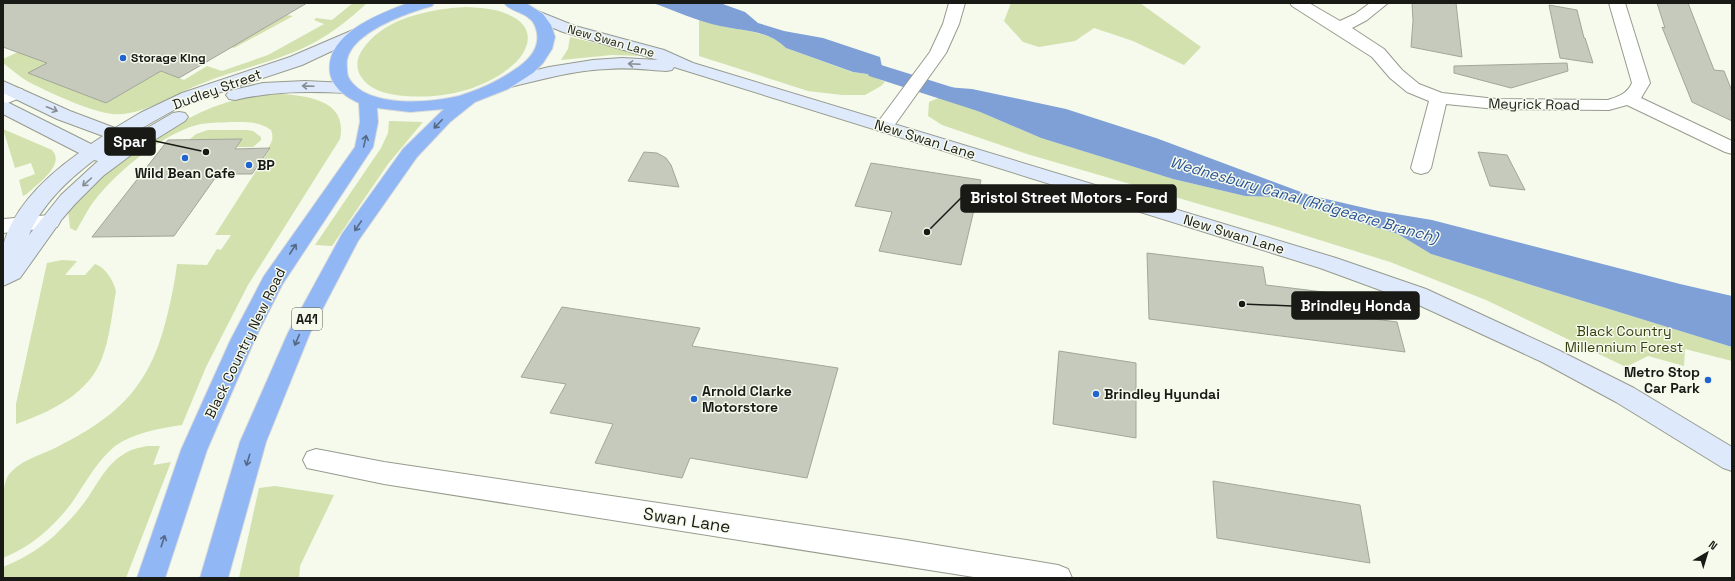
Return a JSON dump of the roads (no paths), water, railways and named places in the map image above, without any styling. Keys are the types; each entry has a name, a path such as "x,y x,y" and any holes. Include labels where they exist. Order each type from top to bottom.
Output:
{"highway":[{"path":"393,3 346,46 339,59 338,74 347,88 368,100 385,104 415,106 444,104 468,99 506,83 527,69 544,47 546,38 545,28 535,15 512,3"},
{"path":"367,27 393,13 426,3"},
{"name":"A41","path":"214,578 253,442 299,333 349,239 410,153 444,118 468,99"},
{"name":"Black Country New Road","path":"151,578 194,450 220,388 272,282 364,147 370,122 368,100"}],"main road":[{"name":"New Swan Lane","path":"535,15 569,29 658,54 687,67 1328,263 1418,295 1550,356 1625,395 1732,460"},
{"name":"Dudley Street","path":"3,285 50,222 78,189 100,170 129,137 157,112 188,97 311,55 367,27"},
{"name":"New Swan Lane","path":"506,83 554,71 589,65 621,63 687,67"},
{"name":"Dudley Street","path":"129,137 164,125 207,104 251,90 282,86 347,88"},
{"path":"7,93 99,129 129,137"},
{"path":"3,107 102,156 129,137"},
{"path":"3,278 18,234 32,210 47,192 94,152"}],"street":[{"path":"884,126 928,69 942,46 952,24 957,3"},
{"name":"Meyrick Road","path":"1298,3 1378,53 1396,74 1413,88 1439,98 1504,104 1609,105 1628,99"},
{"path":"1340,28 1361,17 1380,3"},
{"path":"1617,3 1641,84 1636,94 1628,99"},
{"path":"1421,168 1439,98"},
{"path":"1628,99 1732,148"},
{"path":"3,226 50,222"},
{"name":"Swan Lane","path":"316,460 384,473 906,553 1058,578"}],"water":[{"path":"653,3 720,3 745,12 758,23 784,31 823,38 880,57 882,67 867,74 853,72 786,48 779,42 763,34 712,24"},
{"path":"946,87 972,89 1066,109 1156,138 1309,195 1378,211 1432,220 1732,296 1732,347 1431,254 1398,234 1276,197 1245,196 1173,179 1041,138 943,96"}],"waterway":[{"name":"Wednesbury Canal (Ridgeacre Branch)","path":"878,71 984,105"}],"place":[{"name":"Storage King","path":"123,58"},
{"name":"Spar","path":"206,152"},
{"name":"Wild Bean Cafe","path":"185,158"},
{"name":"BP","path":"249,165"},
{"name":"Bristol Street Motors - Ford","path":"927,232"},
{"name":"Brindley Honda","path":"1242,304"},
{"name":"Metro Stop Car Park","path":"1708,380"},
{"name":"Brindley Hyundai","path":"1096,394"},
{"name":"Arnold Clarke Motorstore","path":"694,399"}],"park label":[{"name":"Black Country Millennium Forest","path":"1624,340"}]}
